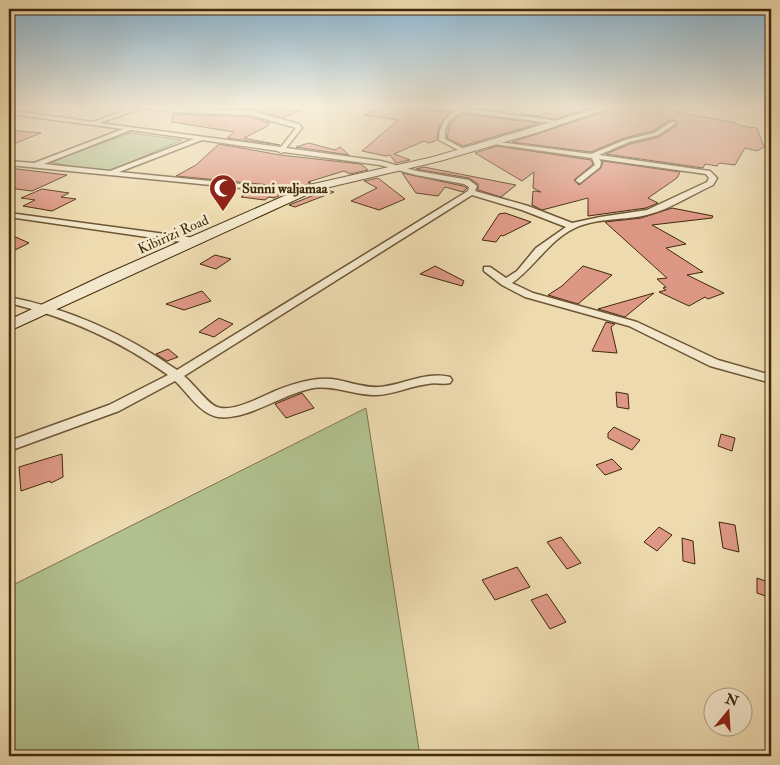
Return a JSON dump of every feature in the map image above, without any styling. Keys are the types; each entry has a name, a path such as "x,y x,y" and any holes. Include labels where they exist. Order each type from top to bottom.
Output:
{"street":[{"path":"34,166 96,142"},
{"path":"108,174 192,142"},
{"path":"9,446 114,408 176,376 471,192 473,186 466,182 381,163 281,151 224,142"},
{"path":"281,151 288,142"},
{"path":"445,142 464,151"},
{"path":"493,142 708,172 713,178 710,183 649,212 600,219 572,226 539,250 520,273 506,283"},
{"name":"Kibirizi Road","path":"9,326 283,202 296,194 336,182 401,169 493,142"},
{"path":"594,156 625,142"},
{"path":"580,181 598,166 594,156"},
{"path":"9,163 270,189 296,194"},
{"path":"471,192 525,208 572,226"},
{"path":"9,214 195,241"},
{"path":"487,269 517,290 648,330 714,363 771,379"},
{"path":"9,300 44,309 104,330 140,350 176,376 211,410 218,413 228,413 308,385 324,383 379,392 395,390 429,378 446,380"}],"green space":[{"path":"106,142 178,142 105,173 49,162"},
{"path":"366,408 420,756 9,756 9,587"}],"building":[{"path":"373,142 422,142 394,154 410,160 396,163 390,155 386,156 362,151"},
{"path":"454,142 477,142 463,146"},
{"path":"513,142 615,142 591,152"},
{"path":"640,142 762,142 764,147 757,151 745,148 735,165 719,163 717,166 705,164 703,168 606,154"},
{"path":"309,143 335,150 340,147 349,155 296,147"},
{"path":"219,144 280,155 361,164 368,170 350,174 344,171 308,182 311,183 292,190 270,185 176,176 196,165"},
{"path":"497,146 591,160 593,164 574,180 579,185 601,168 603,161 680,172 677,178 648,198 658,203 646,208 588,216 588,198 542,210 532,205 533,191 541,192 533,188 534,172 522,181 475,153"},
{"path":"424,167 516,185 501,197 478,190 478,184 469,178 416,169"},
{"path":"9,168 67,175 32,191 9,188"},
{"path":"402,173 467,188 463,192 445,187 438,196 416,193"},
{"path":"378,178 405,199 379,210 351,201 377,188 364,181"},
{"path":"42,189 69,193 61,197 76,199 52,211 23,206 35,200 21,198"},
{"path":"327,190 334,192 295,207 289,205"},
{"path":"250,191 281,195 274,198 269,197 265,200 241,197"},
{"path":"672,208 713,216 712,218 652,225 686,244 666,248 703,272 687,275 724,293 708,299 705,297 689,306 659,292 666,290 663,288 666,287 657,279 667,278 605,222 641,218"},
{"path":"505,213 531,222 503,236 501,235 496,242 482,240 499,214"},
{"path":"9,234 29,243 9,253"},
{"path":"215,255 231,259 216,269 200,264"},
{"path":"435,266 464,281 462,286 420,274"},
{"path":"583,266 612,275 578,304 548,295 562,286"},
{"path":"202,291 211,301 184,310 166,304"},
{"path":"654,293 625,317 598,309"},
{"path":"219,318 233,324 214,337 199,332"},
{"path":"606,322 615,324 611,327 617,353 592,351"},
{"path":"168,349 178,357 167,361 156,354"},
{"path":"616,392 628,394 629,409 617,407"},
{"path":"302,393 314,408 286,418 275,404"},
{"path":"614,427 640,440 632,450 608,438 608,433"},
{"path":"721,434 735,438 732,451 718,446"},
{"path":"62,454 63,477 51,483 50,481 21,491 19,467"},
{"path":"612,459 622,469 605,475 596,465"},
{"path":"719,522 735,525 739,552 723,548"},
{"path":"659,527 672,535 657,551 644,542"},
{"path":"561,537 581,563 567,569 547,542"},
{"path":"682,538 693,541 695,564 683,561"},
{"path":"517,567 530,587 495,600 482,580"},
{"path":"757,578 771,583 771,598 757,593"},
{"path":"547,594 566,622 550,629 531,600"}],"place":[{"name":"Sunni waljamaa","path":"223,212"}]}
